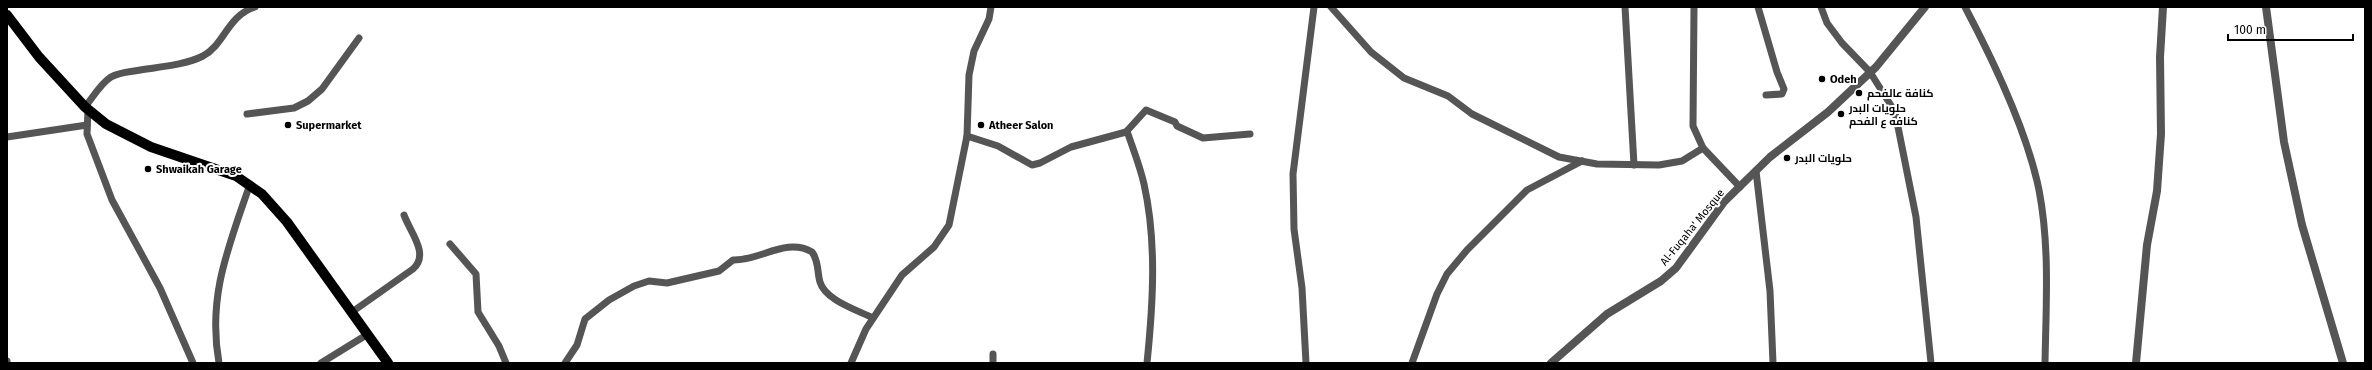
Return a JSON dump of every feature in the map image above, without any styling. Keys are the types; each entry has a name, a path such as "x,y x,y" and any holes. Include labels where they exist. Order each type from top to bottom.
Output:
{"main road":[{"path":"7,15 34,51 87,108 106,124 125,135 152,147 236,176 250,184 284,217 388,363"}],"street":[{"path":"193,363 160,288 117,211 87,134 87,108 105,82 116,74 184,62 205,54 214,47 233,21 244,12 255,7"},
{"path":"851,363 873,318 902,275 934,247 949,225 967,136 969,75 974,51 989,19 991,7"},
{"path":"1306,363 1302,288 1294,230 1293,174 1314,7"},
{"path":"1331,7 1371,52 1404,78 1448,96 1472,114 1559,157 1582,161 1634,165 1659,165 1681,161 1703,148"},
{"path":"1625,7 1634,165"},
{"path":"1694,7 1691,119 1695,134 1703,148 1740,187"},
{"path":"1758,7 1777,72 1784,89 1782,94 1766,95"},
{"path":"1821,7 1827,23 1870,72 1895,112 1900,126 1916,217 1931,363"},
{"name":"Al-Fuqaha' Mosque","path":"1551,363 1607,314 1661,281 1676,268 1724,202 1756,171 1828,112 1870,72 1925,7"},
{"path":"1965,7 2008,99 2028,150 2039,190 2046,255 2045,363"},
{"path":"2136,363 2147,245 2157,191 2161,134 2160,57 2163,7"},
{"path":"2266,7 2271,58 2285,150 2302,225 2343,363"},
{"path":"248,114 294,108 308,101 322,89 359,38"},
{"path":"967,136 998,146 1032,165 1040,164 1071,147 1127,131 1142,113 1147,110 1175,122 1177,126 1200,138 1250,134"},
{"path":"7,138 87,125"},
{"path":"1127,131 1144,183 1152,236 1152,320 1147,363"},
{"path":"1412,363 1437,294 1447,274 1467,250 1527,190 1582,161"},
{"path":"1756,171 1772,306 1773,363"},
{"path":"219,363 214,331 217,291 250,184"},
{"path":"352,312 413,268 420,260 421,252 404,214"},
{"path":"450,244 476,274 478,312 499,346 506,363"},
{"path":"565,363 577,345 585,319 619,294 649,281 667,283 719,271 733,260 745,260 774,249 788,248 812,252 816,257 823,289 839,301 873,318"},
{"path":"321,363 368,334"},
{"path":"993,354 993,363"}],"place":[{"name":"Odeh","path":"1822,79"},
{"name":"كنافة عالفحم","path":"1859,93"},
{"name":"حلويات البدر كنافه ع الفحم","path":"1841,114"},
{"name":"Supermarket","path":"288,125"},
{"name":"Atheer Salon","path":"981,125"},
{"name":"حلويات البدر","path":"1787,158"},
{"name":"Shwaikah Garage","path":"148,169"}]}
